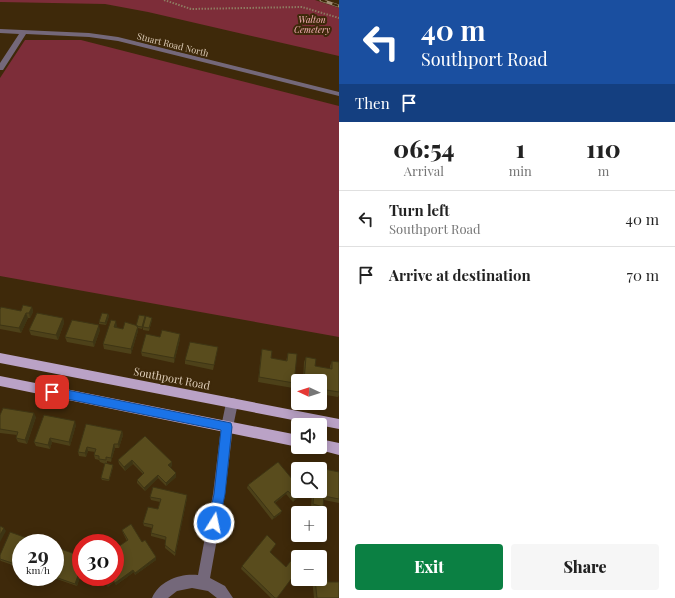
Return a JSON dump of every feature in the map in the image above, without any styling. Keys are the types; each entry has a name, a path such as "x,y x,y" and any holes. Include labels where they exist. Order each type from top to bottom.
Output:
{"main road":[{"name":"Southport Road","path":"0,358 339,424"},
{"path":"0,381 291,440"},
{"path":"327,446 339,449"}],"street":[{"name":"Stuart Road North","path":"0,31 89,35 118,39 339,94"},
{"path":"0,68 24,32"},
{"path":"203,582 219,494 227,427 232,403"},
{"path":"158,598 168,588 182,582 203,582 224,594 226,598"}],"path":[{"path":"164,0 190,9 302,7 339,18"}],"green space":[{"name":"Walton Cemetery","path":"0,0 315,0 339,8 339,56 148,12 105,4 0,2"},
{"path":"25,40 81,40 339,106 339,337 0,276 0,78"}],"building":[{"path":"23,305 32,307 29,313 26,313 19,328 0,325 1,307 21,311"},
{"path":"37,313 63,318 56,335 29,330"},
{"path":"102,313 108,314 105,323 99,322"},
{"path":"139,315 145,316 142,327 136,326"},
{"path":"146,316 152,318 149,328 143,327"},
{"path":"72,320 99,325 93,342 65,337"},
{"path":"111,320 116,321 114,327 123,329 125,322 138,326 131,349 103,344"},
{"path":"162,330 180,334 174,358 141,352 146,334 160,337"},
{"path":"190,342 218,347 214,365 185,360"},
{"path":"262,349 272,351 271,358 287,361 288,353 297,354 295,374 291,374 291,382 259,377"},
{"path":"306,357 316,359 315,366 332,369 332,361 339,362 339,392 327,390 327,374 305,374"},
{"path":"3,408 34,413 25,440 16,438 18,432 0,429 0,415"},
{"path":"44,415 75,421 69,442 50,438 48,445 34,442"},
{"path":"86,424 122,431 118,444 114,444 111,458 106,457 106,460 99,459 99,456 94,455 96,449 87,447 85,453 78,452"},
{"path":"145,436 172,462 168,465 176,473 166,483 158,475 144,488 137,480 144,473 132,460 124,467 118,460"},
{"path":"278,462 291,478 291,494 288,491 274,502 282,511 274,517 248,485"},
{"path":"105,463 113,465 109,480 101,478"},
{"path":"327,470 339,472 339,499 327,497"},
{"path":"153,487 187,495 175,553 165,545 166,537 151,533 153,525 143,523 148,507 158,509 161,499 150,497"},
{"path":"313,498 324,498 323,506 313,504"},
{"path":"131,524 142,542 145,540 156,557 135,573 133,570 124,576 124,543 128,540 122,530"},
{"path":"0,526 4,528 0,535"},
{"path":"10,532 16,534 12,534 12,563 0,559 0,555"},
{"path":"267,535 276,544 270,552 286,567 291,561 291,579 277,598 275,598 242,566"},
{"path":"64,550 72,553 72,583 64,580"},
{"path":"327,570 328,582 339,582 339,598 317,598 316,586 327,586"}],"railway":[{"path":"321,0 339,6"}],"route":[{"path":"52,392 227,427 214,523"}]}
